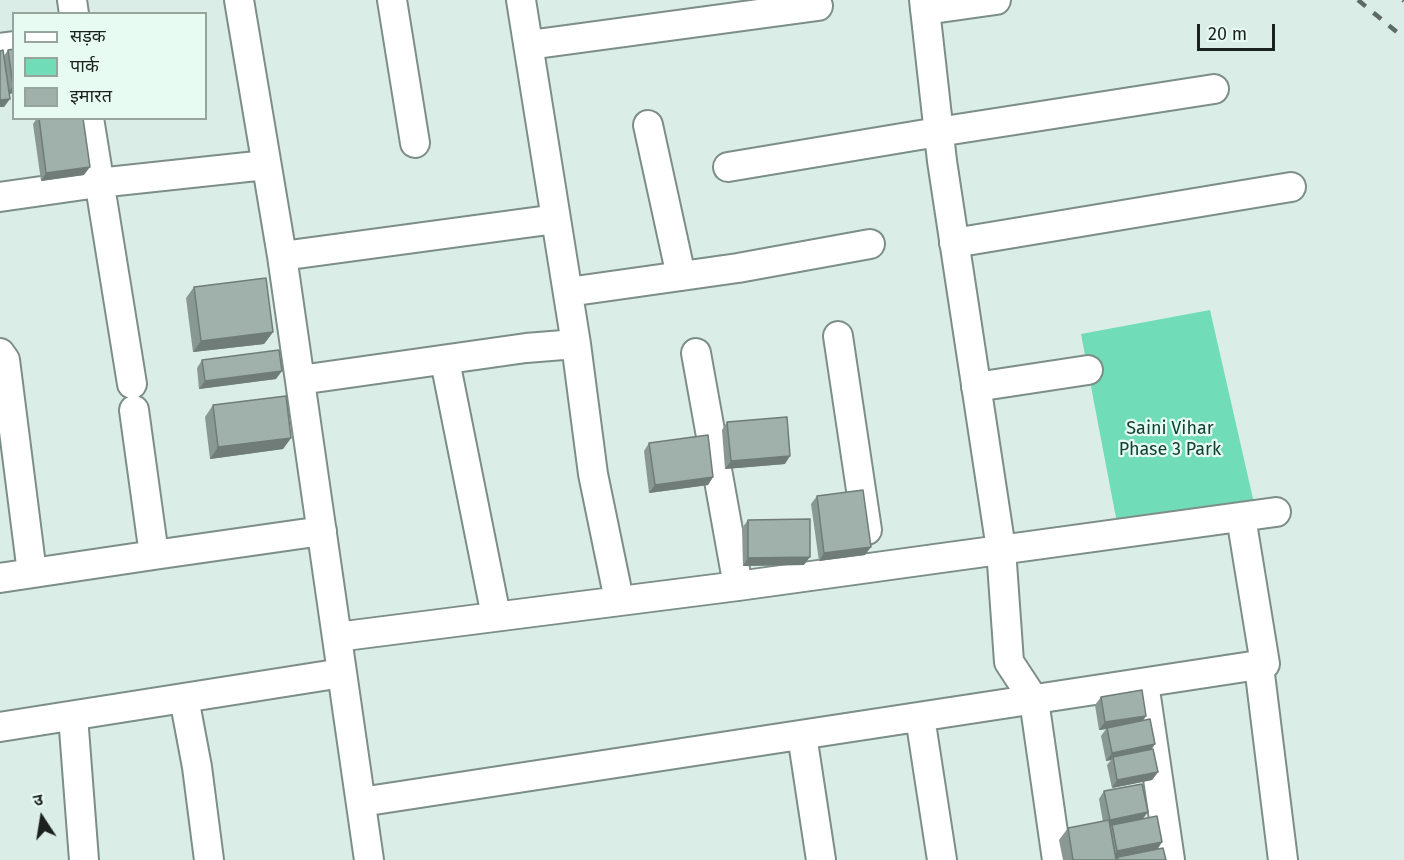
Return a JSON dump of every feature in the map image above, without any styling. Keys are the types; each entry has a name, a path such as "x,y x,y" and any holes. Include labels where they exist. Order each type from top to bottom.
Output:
{"street":[{"path":"239,0 282,256 369,860"},
{"path":"392,0 415,143"},
{"path":"521,0 576,344 593,474 619,600"},
{"path":"996,0 925,5 938,132 1001,549 1009,662 1034,700 1058,860"},
{"path":"530,45 818,6"},
{"path":"728,167 1214,89"},
{"path":"89,120 133,397 154,555"},
{"path":"648,125 681,276"},
{"path":"0,197 98,183 266,165"},
{"path":"954,243 1291,187"},
{"path":"282,256 556,219"},
{"path":"568,292 738,268 870,244"},
{"path":"838,336 872,566"},
{"path":"300,380 526,348 576,344"},
{"path":"0,353 5,360 32,573"},
{"path":"696,353 738,586"},
{"path":"445,361 496,616"},
{"path":"976,387 1088,370"},
{"path":"337,637 738,586 1276,512"},
{"path":"361,802 1266,664 1241,517"},
{"path":"0,578 322,531"},
{"path":"1259,666 1283,860"},
{"path":"0,727 342,673"},
{"path":"1143,683 1170,860"},
{"path":"184,698 197,767 209,860"},
{"path":"73,716 84,860"},
{"path":"920,717 942,860"},
{"path":"802,735 821,860"}],"green space":[{"name":"Saini Vihar Phase 3 Park","path":"1210,310 1254,503 1117,523 1081,334"}],"building":[{"path":"12,49 12,79 8,50"},
{"path":"3,50 10,99 0,100 0,51"},
{"path":"39,120 83,120 90,167 46,173"},
{"path":"266,278 273,332 201,341 194,287"},
{"path":"279,350 282,371 205,381 202,360"},
{"path":"286,396 291,438 218,447 213,405"},
{"path":"787,417 790,456 731,461 727,422"},
{"path":"708,435 713,477 655,485 649,443"},
{"path":"863,490 871,547 824,553 817,496"},
{"path":"810,519 810,557 748,558 748,520"},
{"path":"1142,690 1146,716 1105,722 1101,697"},
{"path":"1150,719 1155,744 1112,753 1107,728"},
{"path":"1153,749 1158,772 1117,780 1113,757"},
{"path":"1142,784 1148,812 1110,820 1104,791"},
{"path":"1157,816 1162,842 1117,851 1112,825"},
{"path":"1109,820 1116,860 1073,860 1068,828"},
{"path":"1163,848 1166,860 1118,860 1118,857"}],"railway":[{"path":"1358,0 1404,38"}]}
